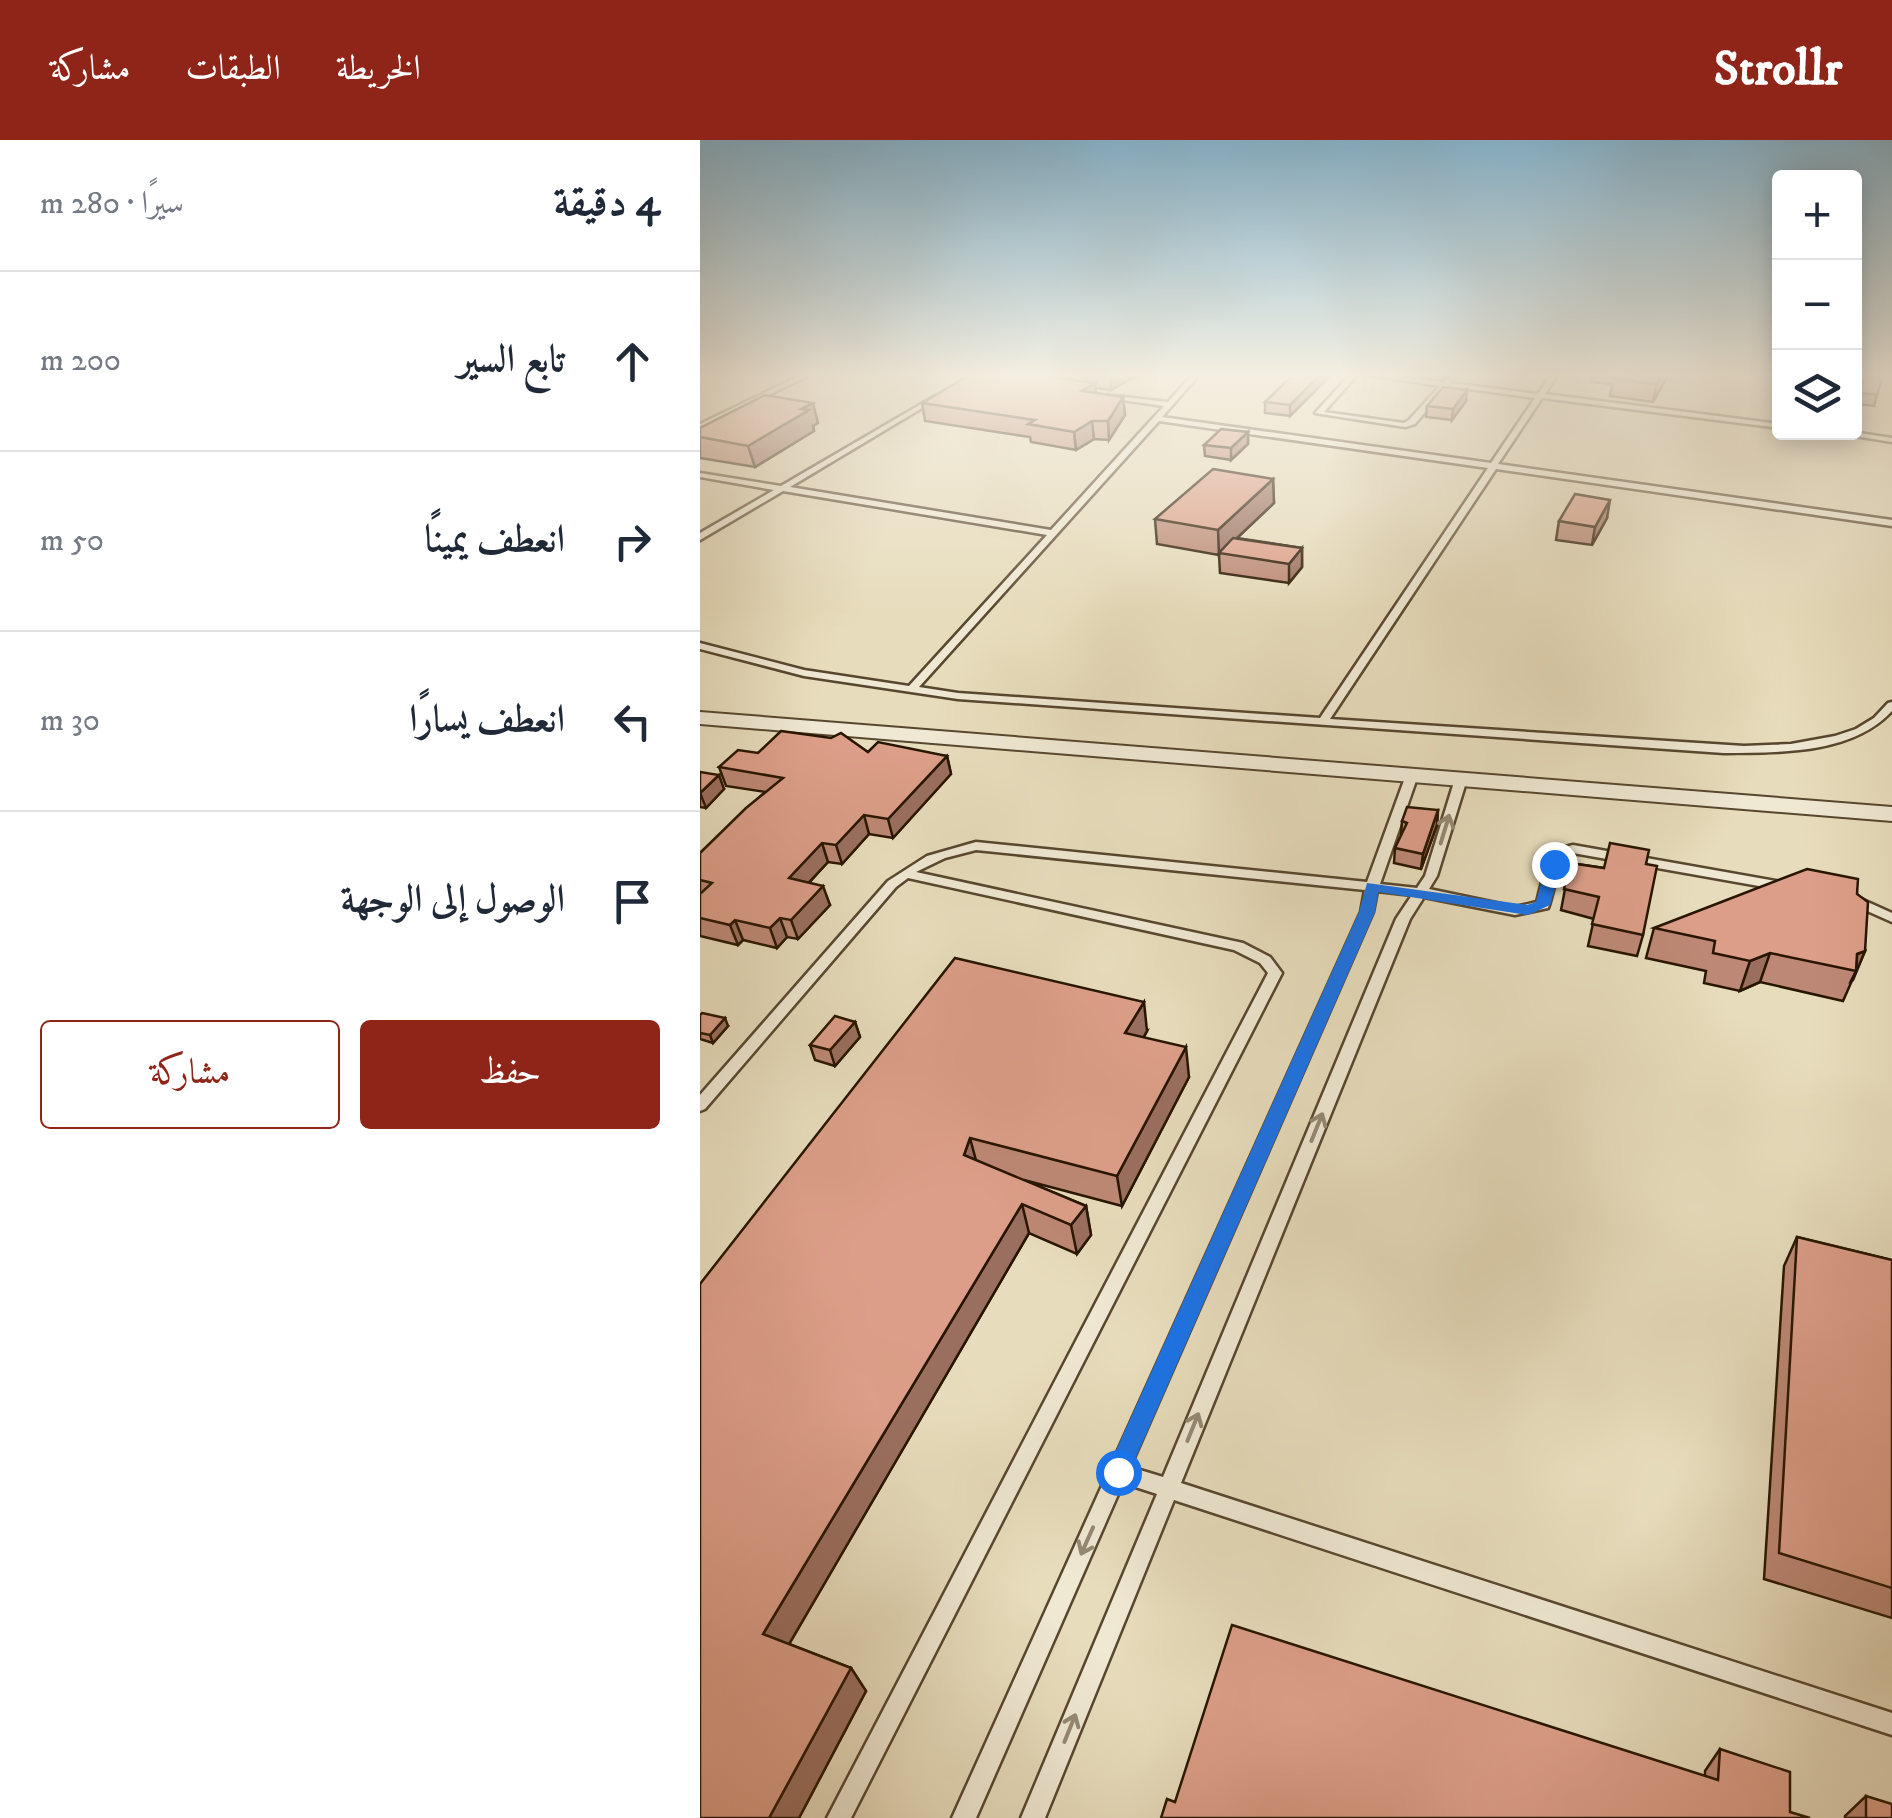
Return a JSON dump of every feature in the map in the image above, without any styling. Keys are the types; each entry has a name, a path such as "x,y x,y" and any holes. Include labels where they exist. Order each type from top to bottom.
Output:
{"street":[{"path":"700,718 1892,814"}],"lane":[{"path":"700,538 843,453"},
{"path":"911,690 1124,453"},
{"path":"1408,453 1892,524"},
{"path":"1323,722 1499,453"},
{"path":"700,475 1052,534"},
{"path":"700,646 804,674 911,690 1724,750 1782,749 1830,740 1865,728 1892,705"},
{"path":"964,1818 1367,912 1372,886 1412,775"},
{"path":"1033,1818 1402,919 1431,876 1461,779"},
{"path":"700,1104 905,874 944,851 976,846 1372,886 1528,910 1543,905 1554,864 1566,850 1573,849 1794,888"},
{"path":"839,1818 1276,974 1265,960 1238,946 905,874"},
{"path":"1831,894 1850,898 1892,918"},
{"path":"1118,1472 1892,1724"}],"building":[{"path":"1213,469 1273,479 1218,530 1155,519"},
{"path":"1575,494 1610,500 1595,527 1559,521"},
{"path":"1233,538 1302,548 1289,564 1219,553"},
{"path":"781,731 831,738 841,733 868,752 878,742 947,756 888,819 864,815 836,845 822,843 789,878 823,886 791,920 780,918 770,928 700,918 700,894 712,883 700,880 700,853 783,778 719,767 738,750 758,753"},
{"path":"700,772 719,775 700,793"},
{"path":"1407,807 1438,810 1423,854 1395,848 1407,823 1402,821"},
{"path":"1610,843 1649,850 1646,864 1657,866 1643,935 1592,924 1599,897 1564,889 1570,863 1604,868"},
{"path":"1807,869 1858,879 1857,894 1868,902 1865,951 1857,954 1856,971 1770,953 1750,961 1713,953 1715,941 1654,928"},
{"path":"955,958 1144,1002 1125,1033 1186,1047 1117,1176 970,1138 964,1155 1086,1206 1071,1225 1022,1204 763,1634 851,1668 769,1818 700,1818 700,1284"},
{"path":"702,1013 725,1018 710,1035 700,1033"},
{"path":"835,1016 855,1022 830,1050 810,1045"},
{"path":"1797,1237 1892,1260 1892,1588 1779,1553"},
{"path":"1232,1625 1718,1780 1720,1749 1790,1772 1790,1812 1810,1818 1161,1818 1167,1799 1175,1802"},
{"path":"1866,1796 1892,1804 1892,1818 1866,1818"}],"route":[{"path":"1118,1472 1367,912 1372,886 1528,910 1543,905 1554,864"}]}
